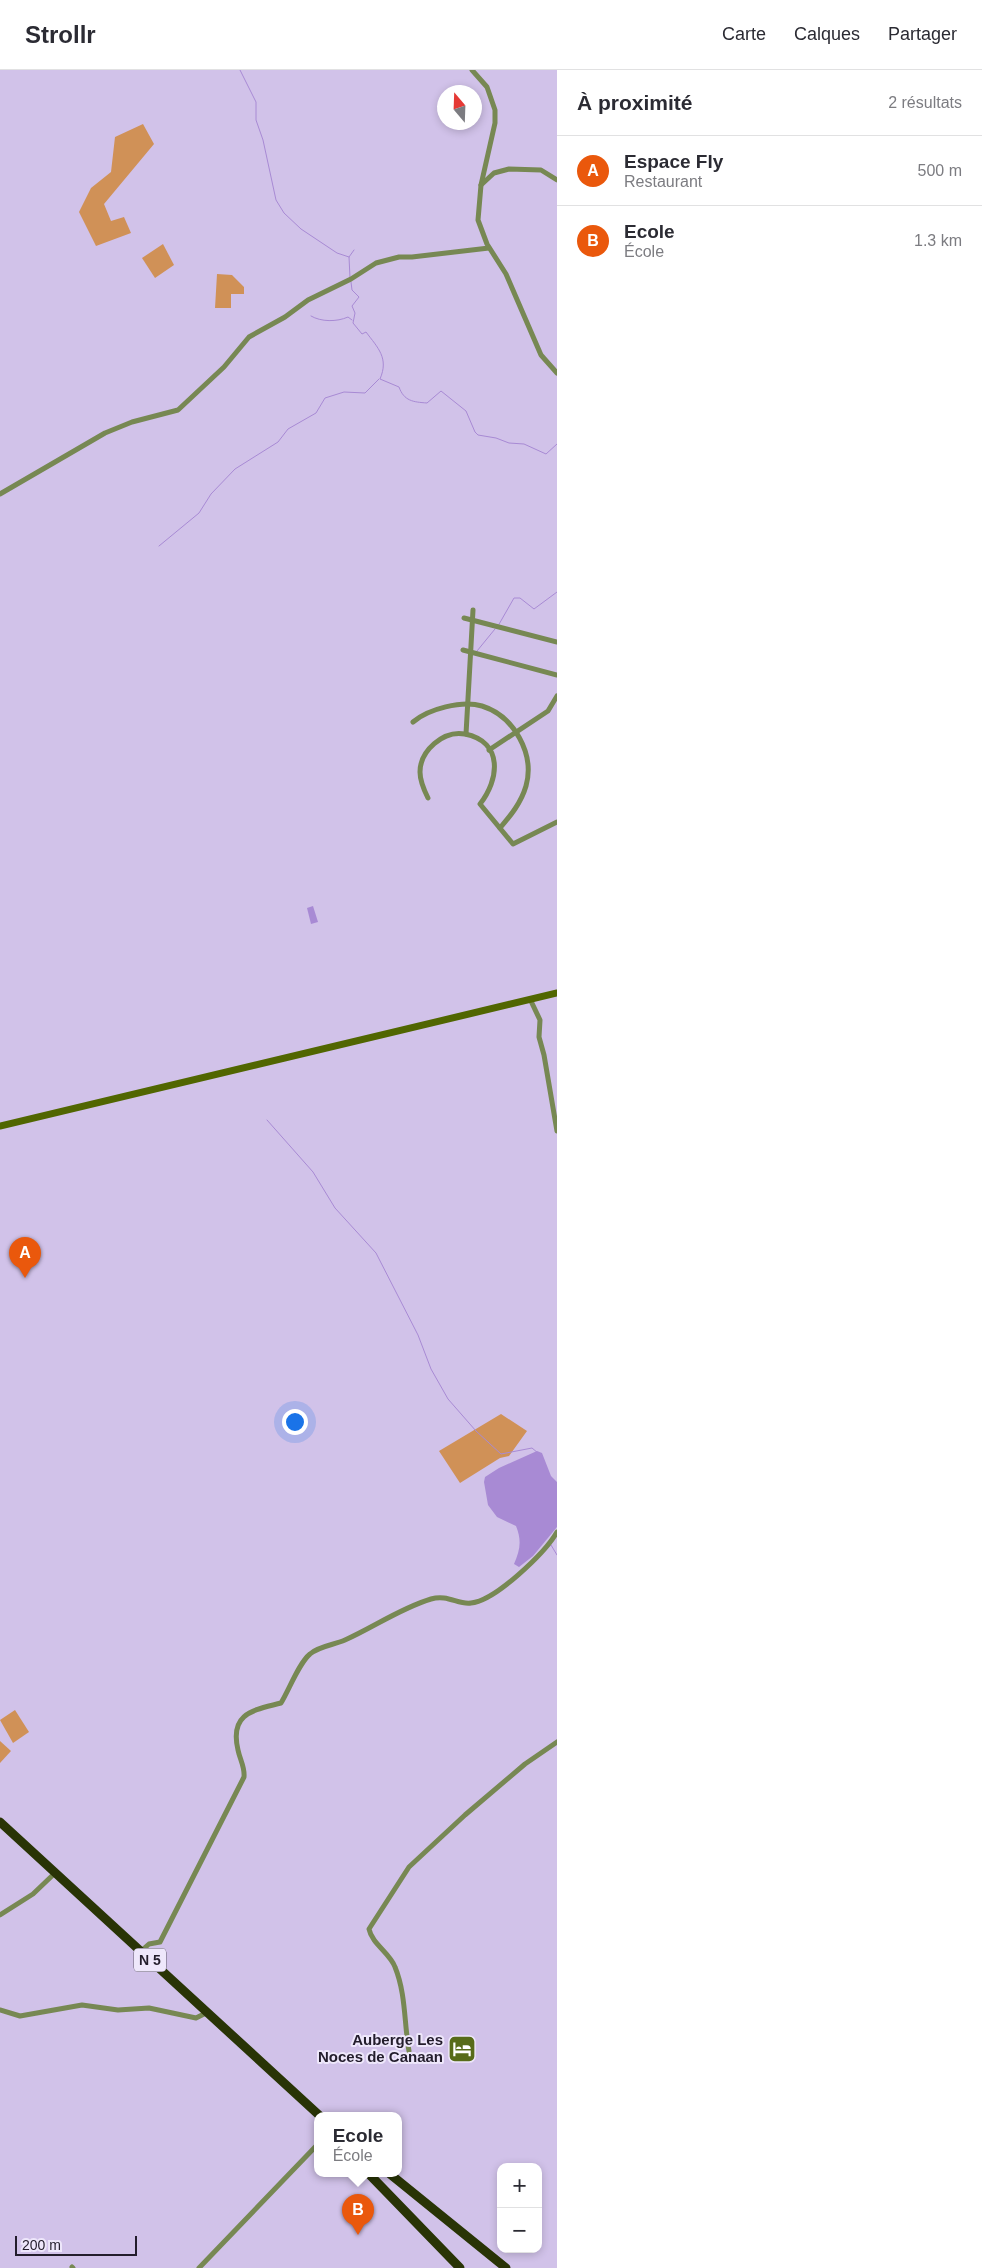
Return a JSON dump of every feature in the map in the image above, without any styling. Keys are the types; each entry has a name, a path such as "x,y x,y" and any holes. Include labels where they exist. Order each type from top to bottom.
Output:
{"highway":[{"name":"N 5","path":"0,1822 314,2113"},
{"path":"372,2177 460,2268"},
{"path":"394,2177 506,2268"}],"street":[{"path":"472,70 488,87 495,110 495,123 481,185 478,220 489,248 506,274 541,355 557,374"},
{"path":"481,185 494,173 509,169 541,170 557,180"},
{"path":"0,494 105,433 132,422 178,410 224,366 249,337 285,317 308,300 348,281 376,263 399,257 489,248"},
{"path":"466,734 473,610"},
{"path":"464,618 557,642"},
{"path":"463,650 557,676"},
{"path":"489,750 548,711 557,696"},
{"path":"413,722 431,710 467,705 482,706 507,722 524,745 527,758 526,784 516,808 500,828"},
{"path":"428,798 420,773 426,752 447,736 466,734 479,740 489,750 496,765 492,786 480,804 513,844 557,822"},
{"path":"0,1126 557,993"},
{"path":"530,999 540,1020 538,1037 544,1055 557,1131"},
{"path":"140,1952 149,1944 157,1944 162,1937 244,1777 238,1750 237,1732 240,1722 247,1714 263,1706 281,1703 306,1658 314,1651 343,1641 433,1598 456,1598 461,1603 471,1603 498,1591 535,1559 557,1532"},
{"path":"409,2052 405,2006 399,1976 393,1961 372,1937 369,1929 409,1867 465,1815 519,1769 557,1742"},
{"path":"0,1915 33,1894 55,1873"},
{"path":"0,2010 20,2016 82,2005 118,2010 149,2008 196,2018 206,2013"},
{"path":"199,2268 314,2148"}],"shaded area":[{"path":"143,124 154,144 104,204 111,221 124,217 131,233 96,246 79,212 91,188 111,172 115,137"},
{"path":"163,244 174,265 155,278 142,258"},
{"path":"217,274 232,275 244,287 244,294 231,294 231,308 215,308"},
{"path":"313,906 318,922 311,924 307,908"},
{"path":"501,1414 527,1431 509,1456 500,1458 460,1483 439,1451"},
{"path":"537,1451 542,1453 551,1476 557,1482 557,1527 533,1556 519,1567 514,1564 520,1545 516,1526 497,1517 488,1505 484,1482 485,1477 499,1468"},
{"path":"15,1710 29,1732 13,1743 0,1720"},
{"path":"0,1741 11,1751 0,1763"}],"waterway":[{"path":"240,70 256,102 256,120 263,140 276,200 284,213 301,229 337,253 349,257"},
{"path":"350,278 349,257 354,250"},
{"path":"351,282 352,290 359,297 352,306 355,313 353,323 362,334 366,332 381,354 383,365 380,379 399,387 406,398 417,402 427,403 441,391 466,411 478,435 496,438 509,443 524,444 546,454 557,444"},
{"path":"311,316 329,321 348,317 352,320"},
{"path":"159,546 199,513 211,494 235,469 278,442 288,429 316,413 325,398 344,392 365,393 379,379"},
{"path":"498,626 514,598 520,598 534,609 557,592"},
{"path":"477,651 495,629"},
{"path":"267,1120 313,1172 335,1208 376,1253 418,1335 431,1369 448,1399 476,1431 501,1454 532,1448 538,1453"},
{"path":"551,1545 557,1555"}],"place":[{"name":"Espace Fly","path":"25,1278"},
{"name":"Auberge Les Noces de Canaan","path":"462,2049"},
{"name":"Ecole","path":"358,2235"}]}
